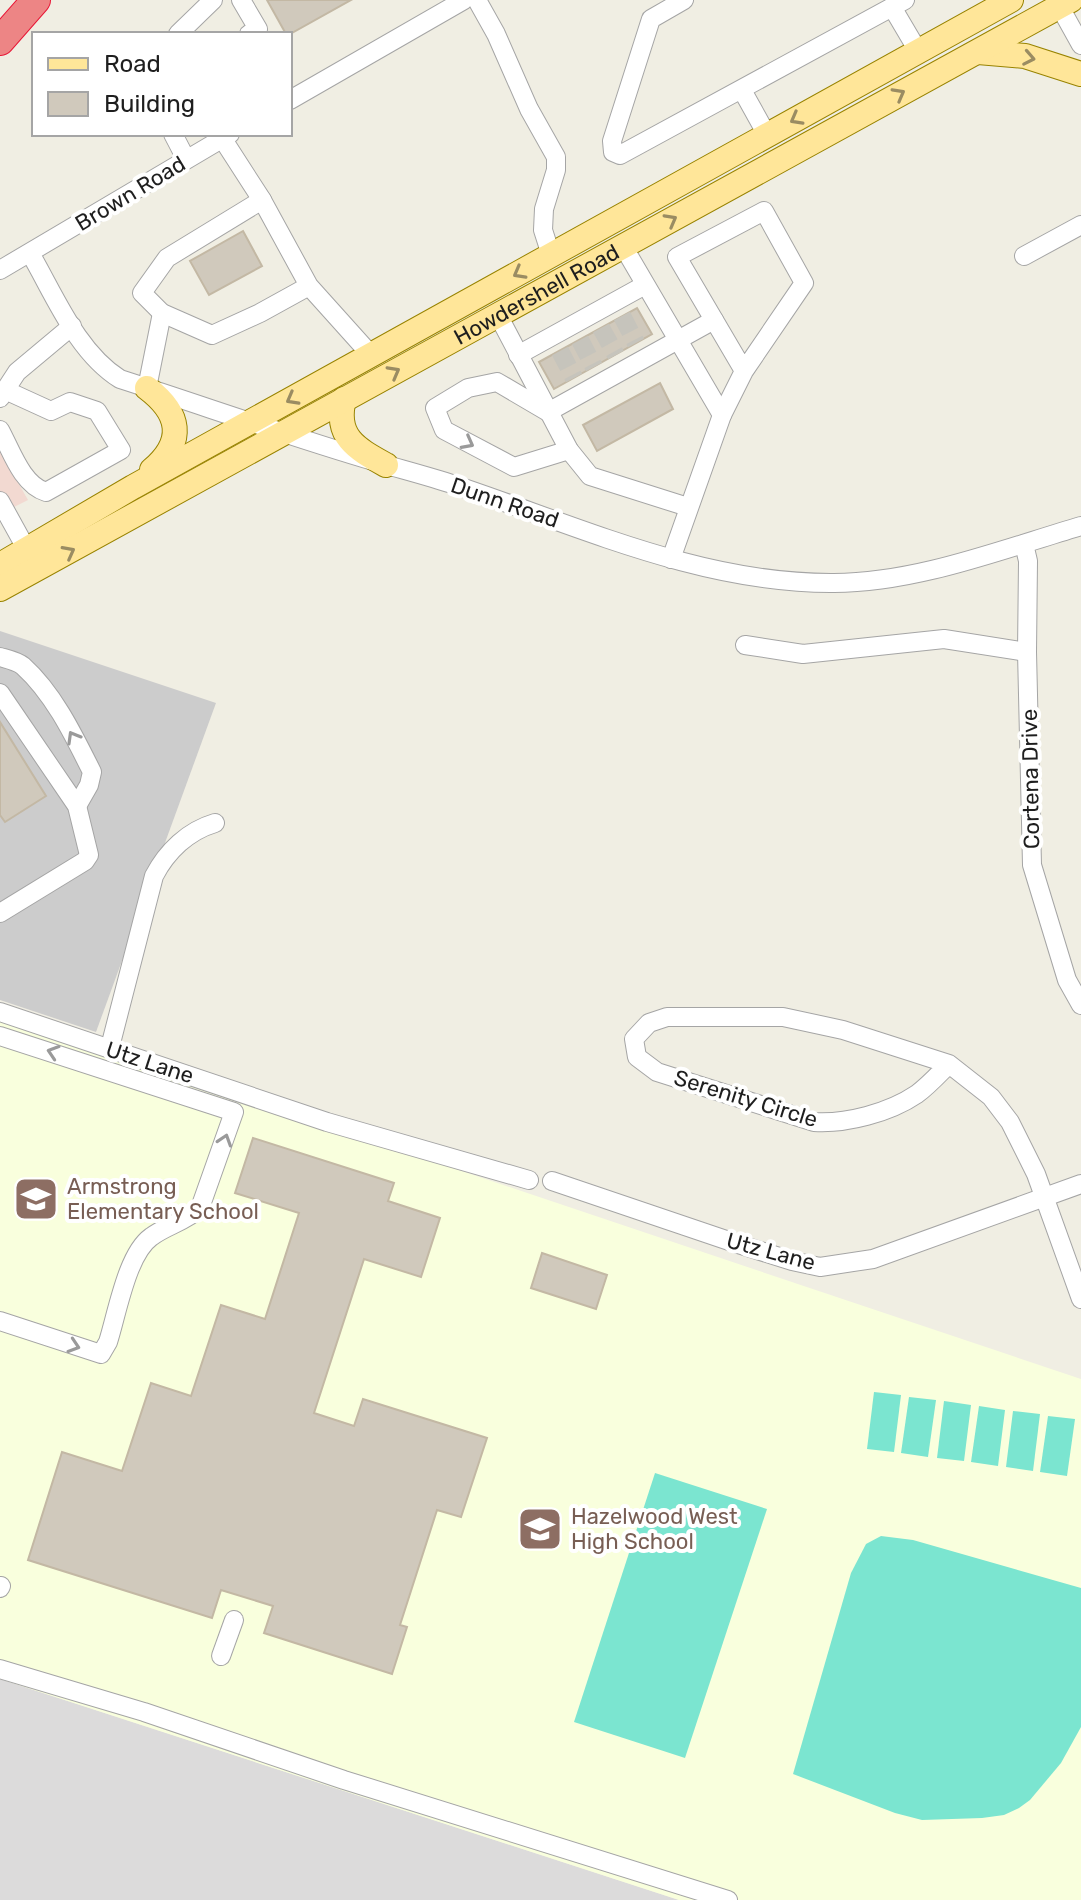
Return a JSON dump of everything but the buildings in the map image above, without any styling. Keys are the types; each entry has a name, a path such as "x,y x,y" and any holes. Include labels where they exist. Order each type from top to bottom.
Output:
{"highway":[{"path":"0,41 36,0"}],"main road":[{"path":"971,22 988,0"},
{"name":"Howdershell Road","path":"0,565 133,487 1011,0"},
{"name":"Howdershell Road","path":"0,589 1062,3"},
{"path":"976,52 1025,56 1081,74"},
{"path":"133,487 170,452 175,437 176,426 165,401 147,388"},
{"path":"344,399 342,425 351,442 386,465"}],"street":[{"path":"180,32 213,0"},
{"path":"241,0 258,29 253,32"},
{"path":"292,99 464,0"},
{"path":"477,0 496,34 529,109 556,157 556,170 544,209 543,230 551,255"},
{"path":"684,0 651,19 612,141 613,152 620,155 633,150 898,4 918,51"},
{"path":"1062,3 1081,45"},
{"path":"742,90 767,135"},
{"path":"174,136 186,159"},
{"path":"226,136 309,286 371,355"},
{"name":"Brown Road","path":"30,253 226,136"},
{"path":"262,200 167,258 142,293 162,313 212,335 309,286"},
{"path":"671,559 722,415 744,371 804,283 764,211 677,257 744,371"},
{"path":"1024,256 1081,225"},
{"path":"623,246 722,415"},
{"path":"0,270 30,253"},
{"name":"Dunn Road","path":"30,253 89,353 120,379 451,483 671,559 743,576 793,583 879,580 1024,544 1081,526"},
{"path":"518,355 556,344 576,333 618,309 645,285"},
{"path":"147,388 162,313"},
{"path":"498,315 569,450 590,476 688,507"},
{"path":"548,412 578,386 641,352 678,342 714,320"},
{"path":"0,429 28,480 36,489 46,492 121,450 97,411 70,402 51,411 2,394 17,372 72,326"},
{"path":"548,412 497,382 468,388 435,408 444,430 514,467 569,450"},
{"path":"0,501 27,550"},
{"name":"Cortena Drive","path":"1024,544 1028,561 1032,865 1067,980 1081,1005"},
{"path":"745,645 803,654 944,639 1027,652"},
{"path":"0,657 21,664 54,704 92,772 89,785 77,806"},
{"path":"0,693 77,806 89,855 85,861 0,913"},
{"path":"110,1047 154,876 162,860 195,829 215,823"},
{"name":"Utz Lane","path":"0,1012 327,1122 529,1180"},
{"name":"Serenity Circle","path":"949,1064 918,1094 898,1105 853,1120 814,1122 657,1072 637,1057 634,1039 649,1023 667,1017 783,1017 843,1030 949,1064 991,1097 1010,1122 1036,1174 1081,1299"},
{"path":"0,1036 234,1112 200,1208 188,1219 149,1238 135,1256 108,1342 101,1354 0,1321"},
{"name":"Utz Lane","path":"552,1181 820,1267 873,1259 1081,1184"},
{"path":"221,1656 234,1620"},
{"path":"0,1669 144,1712 344,1780 728,1900"}],"shaded area":[{"path":"0,451 28,500 0,514"},
{"path":"0,631 216,703 96,1032 0,1000"},
{"name":"Hazelwood West High School","path":"0,1019 119,1056 1081,1379 1081,1900 679,1900 0,1679"},
{"path":"874,1392 901,1395 894,1452 867,1449"},
{"path":"909,1397 936,1400 928,1457 901,1453"},
{"path":"944,1401 971,1405 964,1461 937,1458"},
{"path":"979,1406 1005,1410 998,1466 971,1462"},
{"path":"1013,1411 1040,1414 1033,1471 1006,1467"},
{"path":"1048,1416 1075,1419 1067,1476 1040,1472"},
{"path":"655,1473 767,1509 685,1758 574,1722"},
{"path":"881,1536 913,1540 1081,1588 1081,1727 1061,1763 1030,1800 1019,1808 1004,1815 982,1818 922,1820 895,1813 793,1774 851,1573 866,1544"},
{"path":"0,1679 679,1900 0,1900"}],"tunnel":[{"path":"622,316 636,343"},
{"path":"601,328 616,355"},
{"path":"580,340 594,367"},
{"path":"560,351 574,378"}],"place":[{"name":"Armstrong Elementary School","path":"36,1199"},
{"name":"Hazelwood West High School","path":"540,1529"}]}
